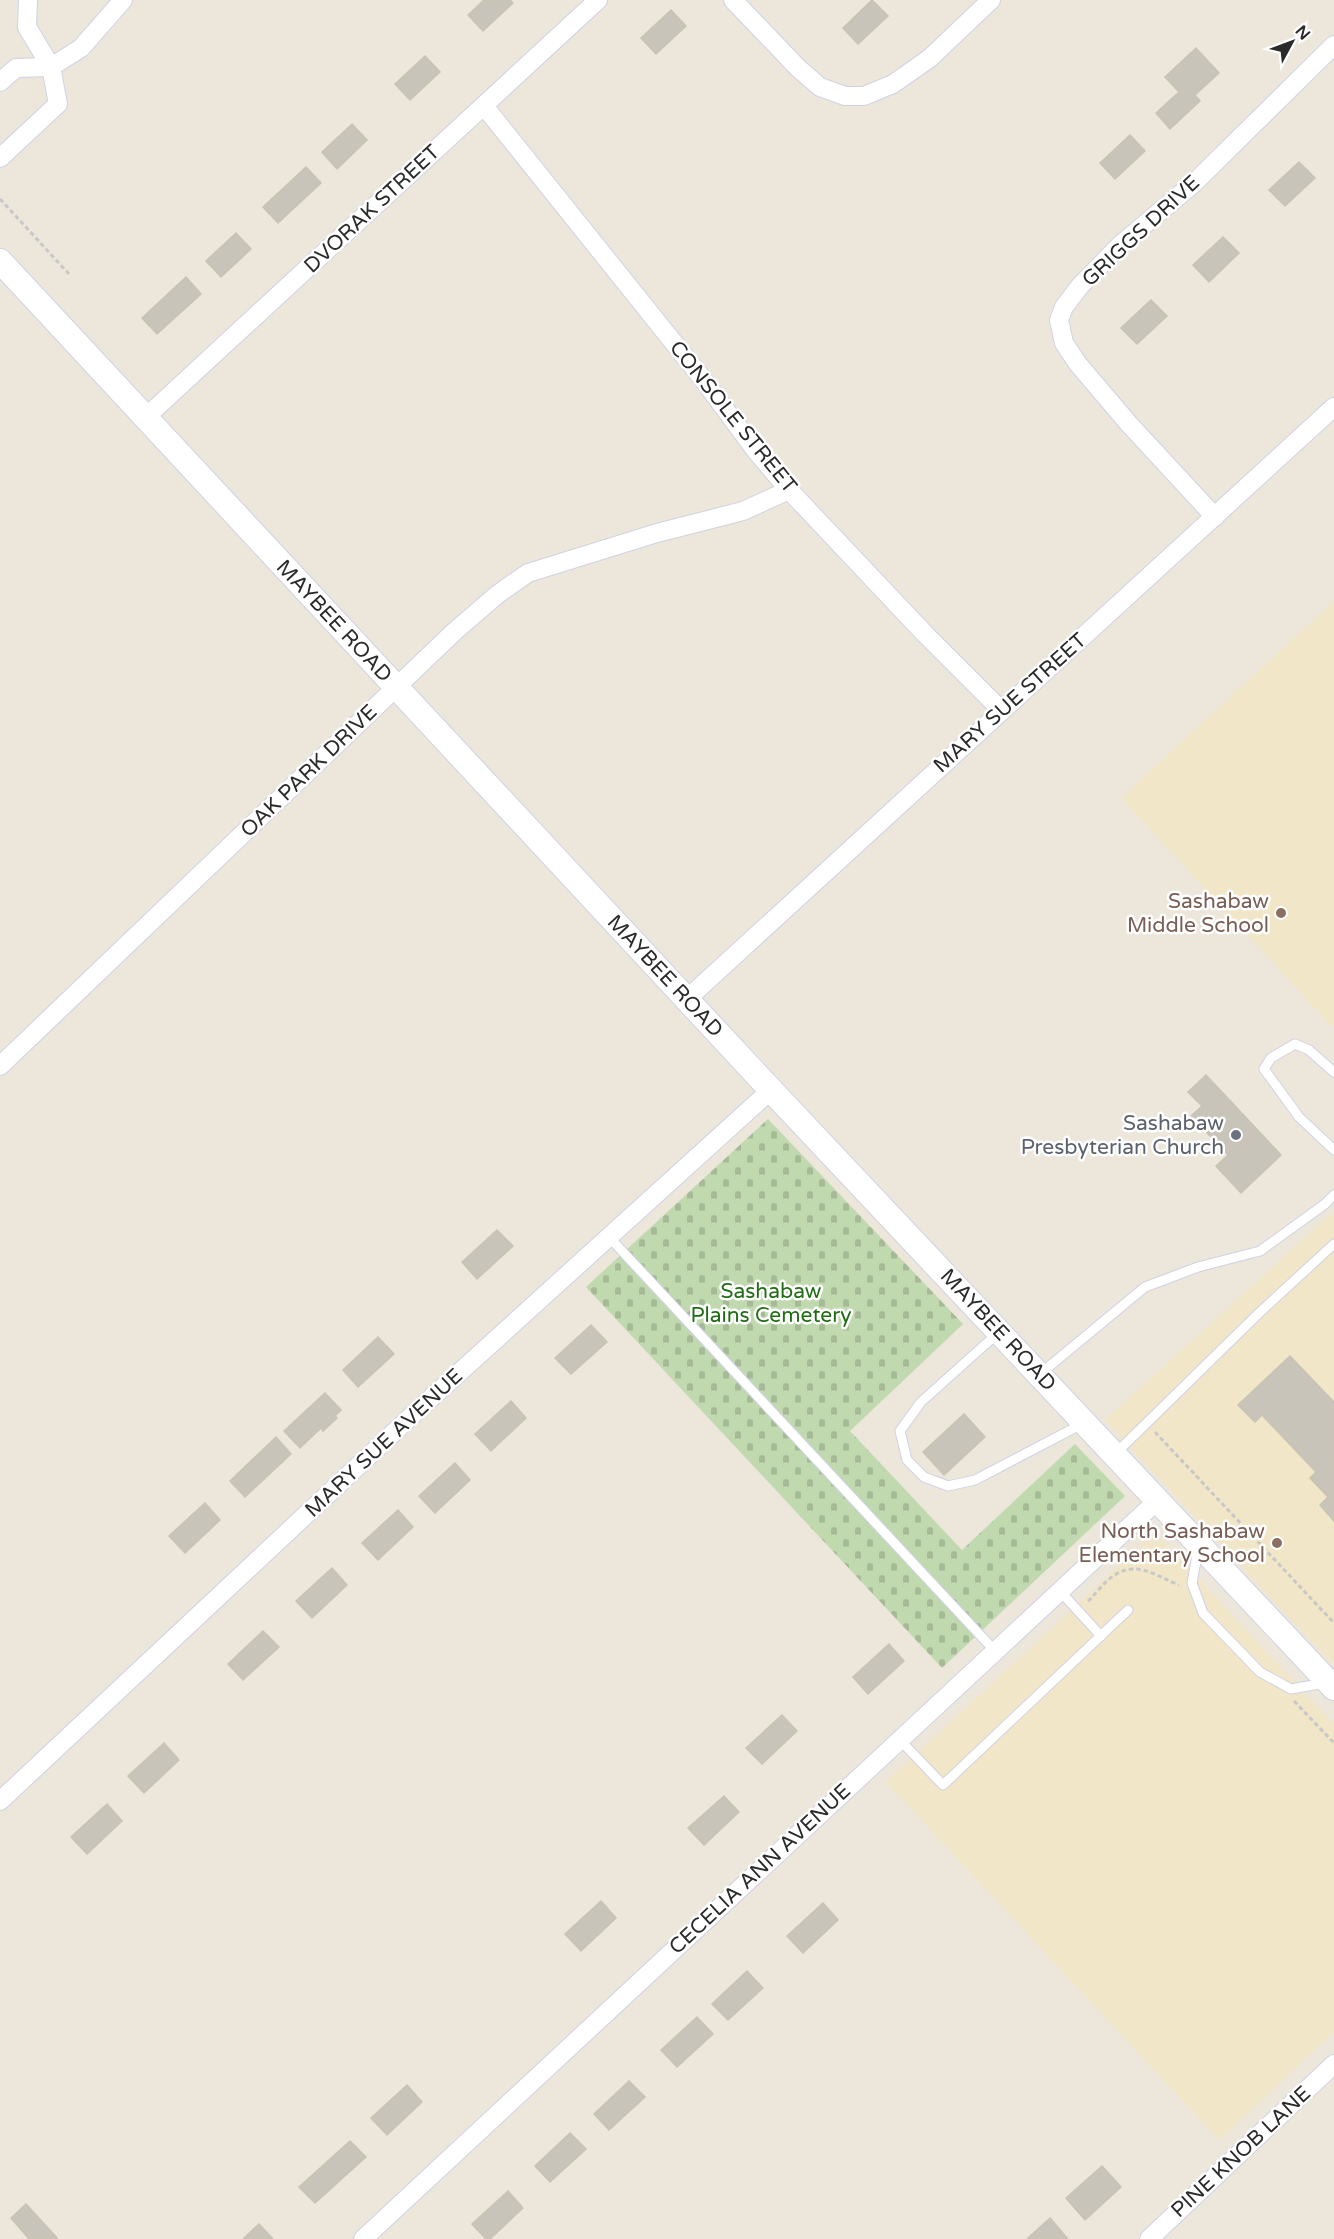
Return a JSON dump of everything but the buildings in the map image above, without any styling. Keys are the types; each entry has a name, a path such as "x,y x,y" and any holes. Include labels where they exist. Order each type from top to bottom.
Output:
{"main road":[{"name":"MAYBEE ROAD","path":"0,261 771,1090 1331,1685"}],"street":[{"path":"0,158 57,104 51,67 27,27 28,0"},
{"path":"0,82 16,68 51,67 81,48 123,0"},
{"name":"DVORAK STREET","path":"145,418 598,0"},
{"path":"733,0 820,87 845,96 864,96 893,84 930,58 991,0"},
{"name":"GRIGGS DRIVE","path":"1215,517 1129,424 1078,364 1064,343 1059,320 1064,307 1080,286 1119,246 1194,183 1334,45"},
{"name":"CONSOLE STREET","path":"484,106 789,490 925,634 1002,711"},
{"name":"MARY SUE STREET","path":"687,999 1334,407"},
{"name":"OAK PARK DRIVE","path":"1,1063 498,594 528,573 657,533 743,511 789,490"},
{"name":"MARY SUE AVENUE","path":"0,1801 411,1418 771,1090"},
{"name":"CECELIA ANN AVENUE","path":"363,2239 1158,1500"},
{"name":"PINE KNOB LANE","path":"1149,2239 1334,2064"}],"lane":[{"path":"1334,1072 1309,1050 1295,1044 1271,1058 1264,1069 1299,1117 1334,1150"},
{"path":"1040,1374 1145,1287 1198,1267 1260,1251 1334,1195"},
{"path":"609,1237 995,1651"},
{"path":"1115,1454 1334,1244"},
{"path":"1000,1332 921,1402 900,1431 906,1460 924,1477 948,1486 975,1480 1085,1422"},
{"path":"1200,1545 1192,1583 1203,1613 1260,1672 1291,1689 1331,1685"},
{"path":"1060,1591 1101,1636"},
{"path":"899,1739 943,1785 1128,1610"}],"path":[{"path":"0,199 69,274"},
{"path":"1146,1423 1334,1623"}],"shaded area":[{"name":"Sashabaw Middle School","path":"1334,601 1334,1029 1121,798"},
{"name":"North Sashabaw Elementary School","path":"1334,1211 1334,1666 1105,1420"},
{"path":"1155,1532 1334,1724 1334,2032 1219,2140 886,1782"}],"green space":[{"name":"Sashabaw Plains Cemetery","path":"768,1119 963,1324 850,1431 962,1550 1075,1444 1125,1496 942,1668 586,1287"}],"place":[{"name":"Sashabaw Middle School","path":"1281,913"},
{"name":"Sashabaw Presbyterian Church","path":"1236,1135"},
{"name":"North Sashabaw Elementary School","path":"1277,1543"}]}
